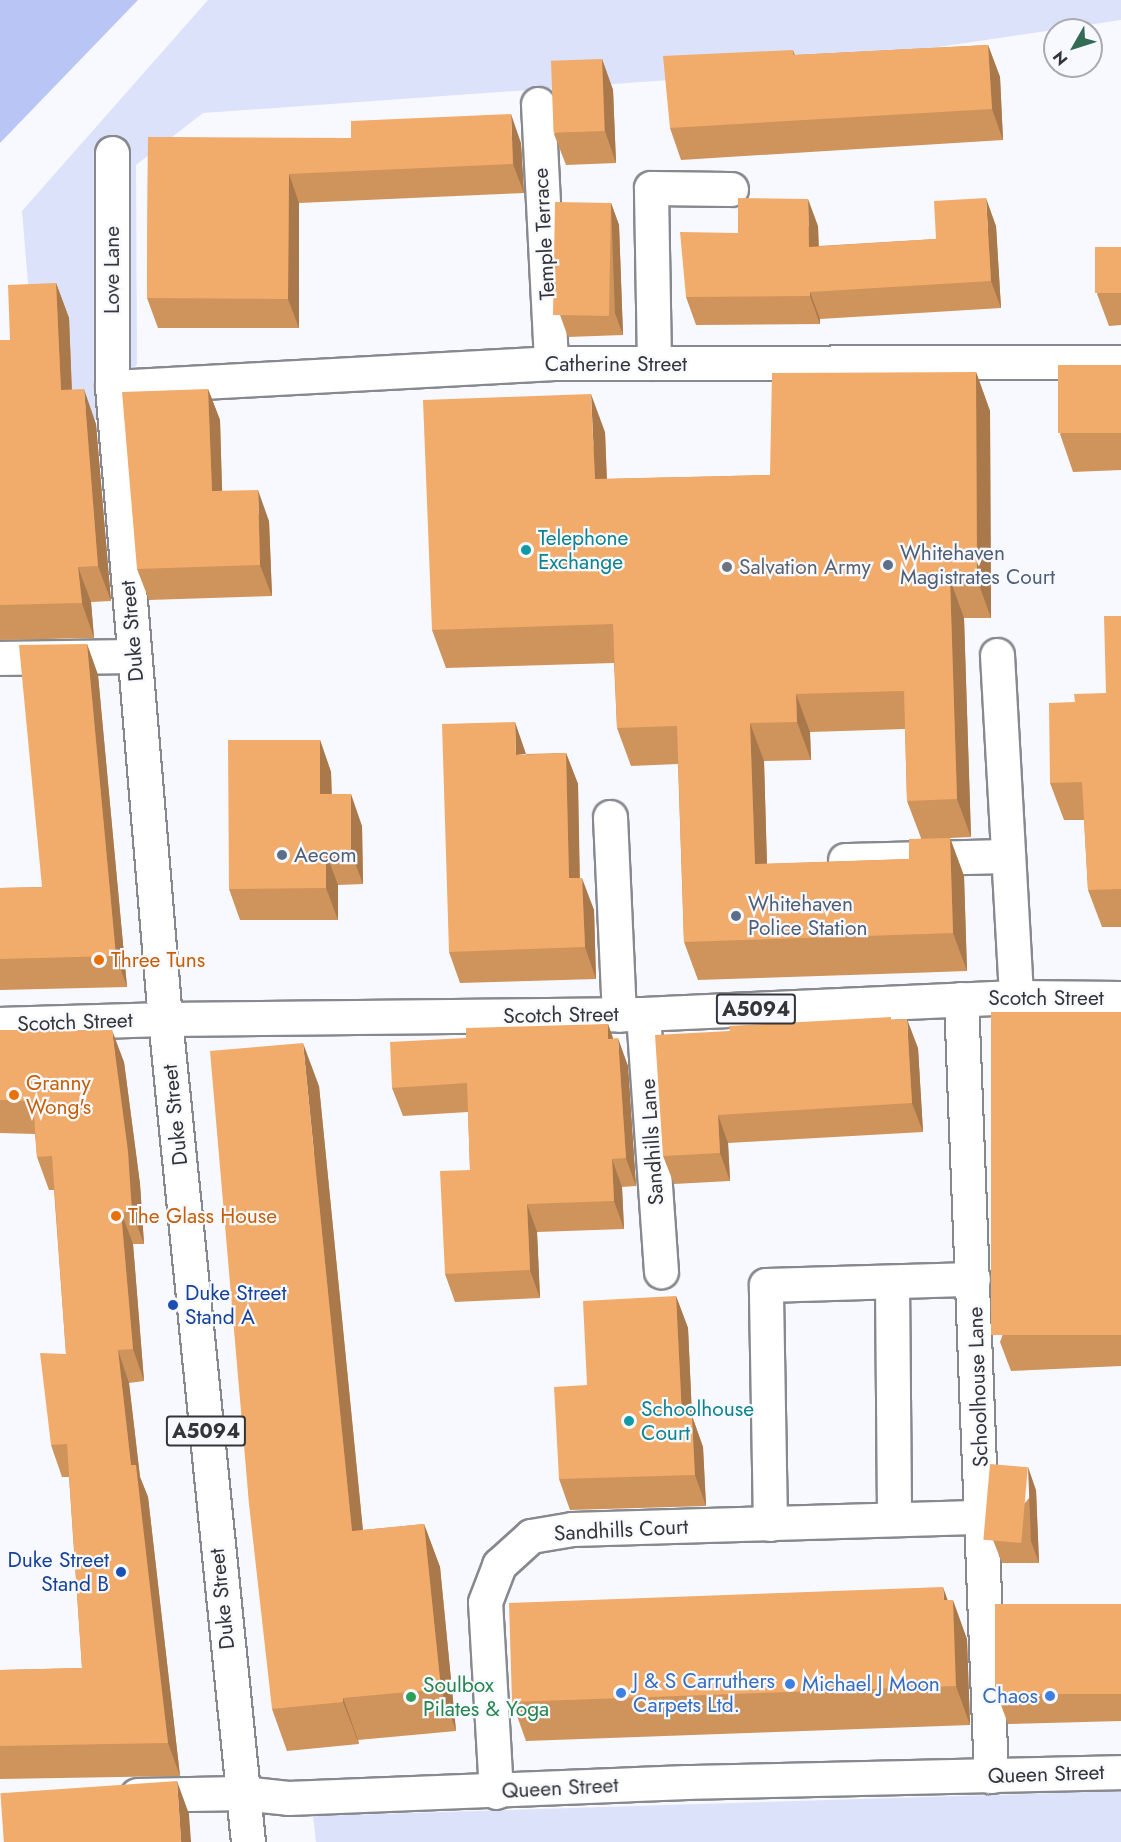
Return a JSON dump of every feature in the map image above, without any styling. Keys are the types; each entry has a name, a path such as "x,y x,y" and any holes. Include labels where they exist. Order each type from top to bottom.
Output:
{"street":[{"name":"Temple Terrace","path":"538,104 551,363"},
{"name":"Love Lane","path":"112,153 112,387"},
{"path":"654,363 651,188 732,189"},
{"name":"Catherine Street","path":"112,387 551,363 1121,362"},
{"name":"Duke Street","path":"112,387 165,1019 248,1842"},
{"path":"997,654 1016,997"},
{"path":"0,658 134,656"},
{"name":"Sandhills Lane","path":"610,817 661,1271"},
{"path":"845,860 1008,856"},
{"name":"Scotch Street","path":"0,1024 165,1019 631,1015 1016,997 1121,998"},
{"name":"Schoolhouse Lane","path":"962,999 991,1776"},
{"path":"770,1524 766,1285 973,1279"},
{"path":"892,1282 894,1519"},
{"name":"Sandhills Court","path":"496,1792 485,1602 499,1565 531,1536 572,1529 983,1517"},
{"name":"Queen Street","path":"104,1796 242,1792 288,1798 496,1792 687,1782 1121,1772"}],"shaded area":[{"path":"0,0 138,0 0,143"},
{"path":"208,0 1121,0 1121,20 1103,23 1103,18 1043,18 1043,31 754,74 203,113 136,165 137,364 45,486 22,211"},
{"path":"1121,1791 1121,1842 316,1842 313,1816"}],"building":[{"path":"988,45 992,109 670,128 663,56 793,50 793,55"},
{"path":"602,59 605,131 554,133 551,61"},
{"path":"511,114 513,164 289,174 288,299 147,298 148,137 351,138 351,121"},
{"path":"738,198 808,199 809,247 936,239 934,201 986,198 991,281 810,292 810,296 686,297 680,232 738,233"},
{"path":"555,202 611,203 609,316 553,315"},
{"path":"1095,247 1121,247 1121,293 1095,293"},
{"path":"56,283 61,390 84,389 98,566 78,567 82,603 0,605 0,340 10,340 8,285"},
{"path":"1058,365 1121,365 1121,433 1058,433"},
{"path":"976,372 977,579 950,579 957,799 907,801 904,691 796,694 797,722 750,723 755,864 909,859 909,839 950,838 953,933 684,942 677,726 617,728 613,624 432,630 423,400 591,394 595,479 770,475 772,373"},
{"path":"208,389 212,491 258,490 260,565 137,569 122,392"},
{"path":"1104,616 1121,616 1121,889 1088,890 1082,782 1050,783 1049,703 1075,702 1074,694 1106,693"},
{"path":"87,644 116,956 0,959 0,888 42,887 19,645"},
{"path":"515,722 516,755 566,753 569,878 582,878 585,947 449,952 442,724"},
{"path":"228,740 320,740 320,794 351,794 351,852 326,853 326,888 229,889"},
{"path":"991,1012 1121,1012 1121,1335 991,1335"},
{"path":"891,1017 891,1020 907,1019 912,1103 718,1115 720,1153 663,1156 655,1035 730,1031 729,1026"},
{"path":"608,1024 608,1039 618,1038 626,1158 612,1159 614,1201 527,1204 530,1270 445,1274 440,1171 470,1170 467,1083 392,1088 390,1042 466,1038 466,1028"},
{"path":"0,1030 112,1030 128,1151 132,1211 121,1212 133,1349 118,1350 131,1465 136,1465 168,1743 0,1746 0,1670 82,1668 67,1444 51,1445 40,1353 66,1354 52,1156 37,1157 33,1101 0,1100"},
{"path":"303,1043 352,1531 424,1524 441,1689 343,1698 343,1702 272,1709 249,1504 210,1051"},
{"name":"Schoolhouse Court","path":"676,1296 682,1416 692,1415 695,1475 559,1479 554,1387 587,1385 583,1301"},
{"path":"990,1464 1028,1467 1021,1543 983,1540"},
{"path":"943,1587 944,1600 953,1600 956,1686 512,1702 509,1603"},
{"path":"995,1604 1121,1604 1121,1694 995,1694"},
{"path":"177,1781 181,1842 4,1842 0,1793"}],"place":[{"name":"Telephone Exchange","path":"526,550"},
{"name":"Whitehaven Magistrates Court","path":"888,565"},
{"name":"Salvation Army","path":"727,567"},
{"name":"Aecom","path":"282,855"},
{"name":"Whitehaven Police Station","path":"736,916"},
{"name":"Three Tuns","path":"99,960"},
{"name":"Granny Wong's","path":"14,1095"},
{"name":"The Glass House","path":"116,1216"},
{"name":"Duke Street Stand A","path":"173,1305"},
{"name":"Schoolhouse Court","path":"629,1421"},
{"name":"Duke Street Stand B","path":"121,1572"},
{"name":"Michael J Moon","path":"790,1684"},
{"name":"J & S Carruthers Carpets Ltd.","path":"621,1693"},
{"name":"Chaos","path":"1050,1696"},
{"name":"Soulbox Pilates & Yoga","path":"411,1697"}]}
